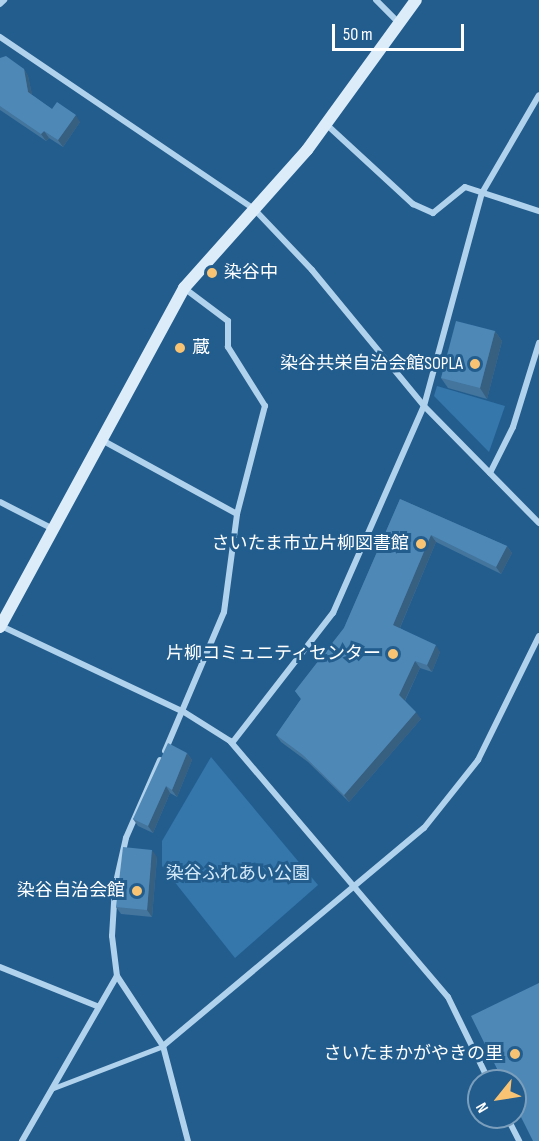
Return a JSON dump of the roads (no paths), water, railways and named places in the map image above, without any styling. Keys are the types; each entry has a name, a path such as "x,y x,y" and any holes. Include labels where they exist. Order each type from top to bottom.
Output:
{"street":[{"path":"0,4 4,0"},
{"path":"376,0 399,24"},
{"path":"416,0 327,125 184,288 99,439 53,530 0,626 184,712 232,743 350,886 448,998 483,1069"},
{"path":"0,37 255,209 312,270 424,406 539,523"},
{"path":"232,743 333,613 424,406 482,193 539,95"},
{"path":"327,125 413,204 433,213 465,187 539,211"},
{"path":"184,288 228,321 228,347 265,406 237,514 224,612 184,712 126,838 115,887 112,936 117,976 164,1046 188,1141"},
{"path":"490,473 513,427 539,343"},
{"path":"99,439 237,514"},
{"path":"0,502 53,530"},
{"path":"164,1046 350,886 424,828 478,760 539,636"},
{"path":"0,967 97,1005"},
{"path":"22,1141 97,1005 117,976"}],"lane":[{"path":"51,1089 164,1046"}],"place":[{"name":"染谷中","path":"212,273"},
{"name":"蔵","path":"180,348"},
{"name":"染谷共栄自治会館SOPLA","path":"475,364"},
{"name":"さいたま市立片柳図書館","path":"421,544"},
{"name":"片柳コミュニティセンター","path":"393,654"},
{"name":"染谷自治会館","path":"137,891"},
{"name":"さいたまかがやきの里","path":"515,1054"}],"park label":[{"name":"染谷ふれあい公園","path":"238,874"}]}
